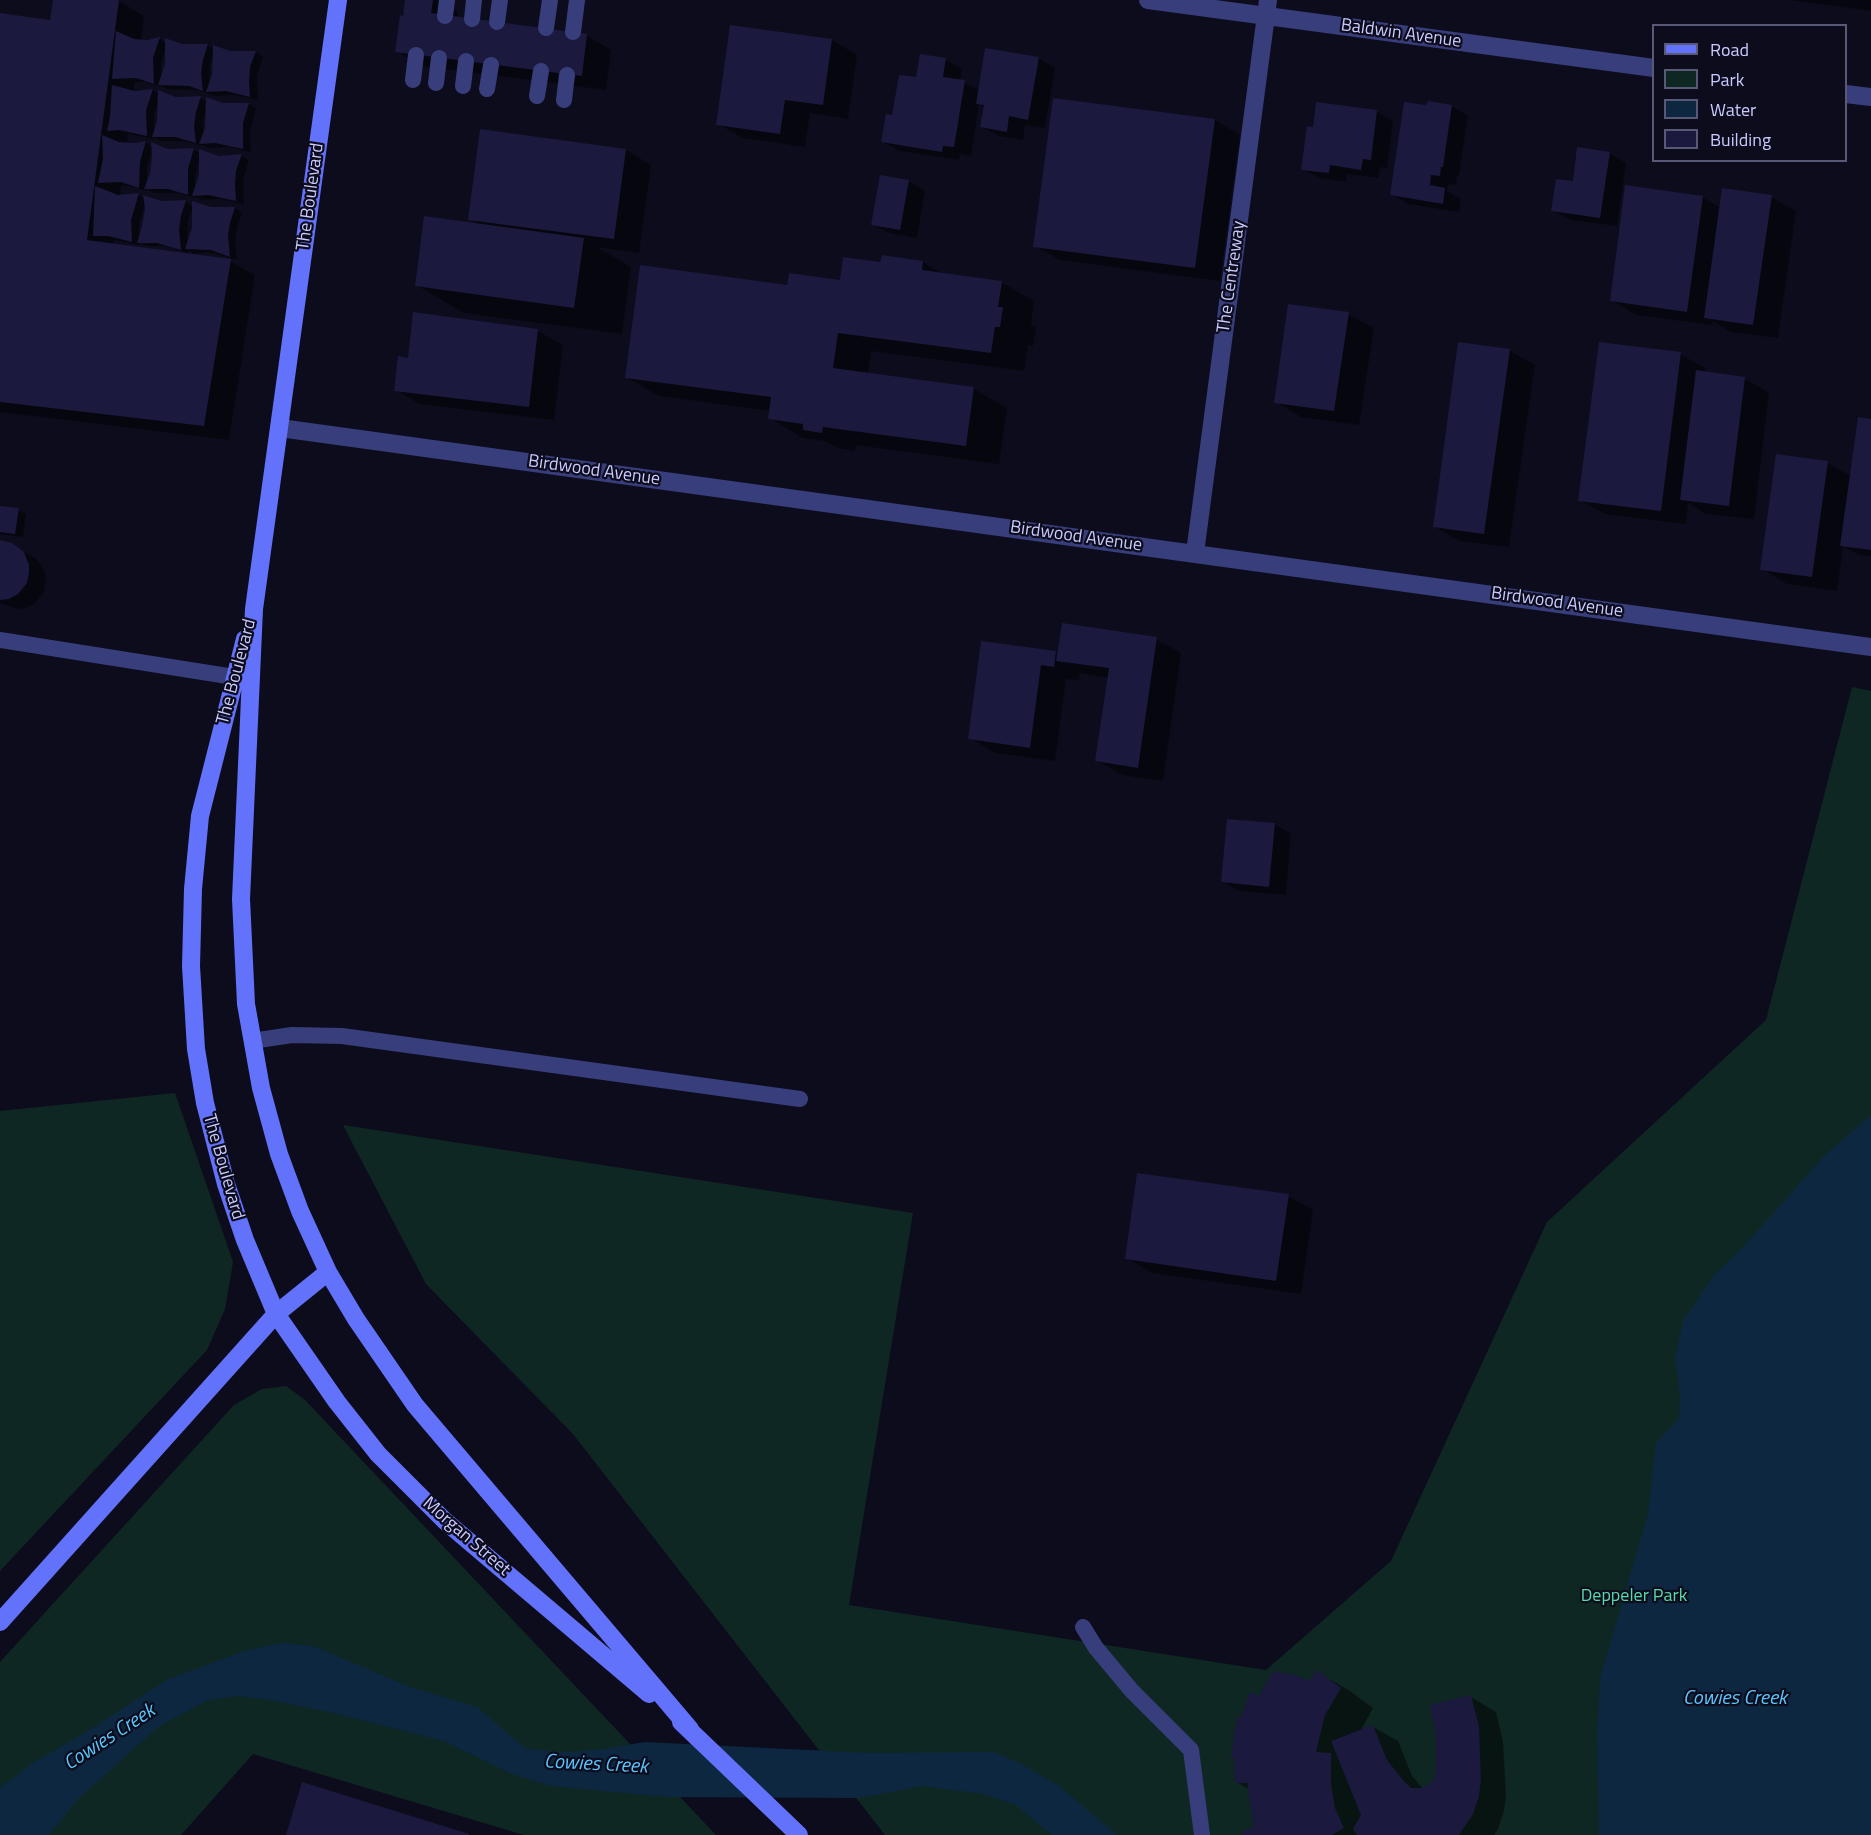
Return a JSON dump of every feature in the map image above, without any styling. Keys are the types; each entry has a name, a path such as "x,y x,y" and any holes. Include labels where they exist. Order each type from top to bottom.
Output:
{"main road":[{"name":"The Boulevard","path":"328,1272 300,1210 279,1154 261,1088 252,1041 243,964 241,899 254,609 338,0"},
{"name":"The Boulevard","path":"254,609 234,677 198,832 191,923 192,1007 196,1050 205,1102 221,1165 245,1240 276,1314"},
{"path":"0,1622 276,1314 328,1272"},
{"name":"Morgan Street","path":"328,1272 356,1319 415,1405 690,1729"},
{"name":"Morgan Street","path":"276,1314 354,1425 378,1454 419,1496 445,1521 690,1729 799,1835"}],"street":[{"name":"Baldwin Avenue","path":"1148,0 1267,8 1652,68"},
{"name":"The Centreway","path":"1195,553 1267,8"},
{"path":"1847,94 1871,97"},
{"name":"Birdwood Avenue","path":"280,428 1871,646"}],"lane":[{"path":"472,19 474,0"},
{"path":"497,22 500,0"},
{"path":"546,28 550,0"},
{"path":"573,32 577,0"},
{"path":"413,80 416,55"},
{"path":"436,83 439,58"},
{"path":"463,86 466,61"},
{"path":"487,89 491,65"},
{"path":"537,96 541,71"},
{"path":"564,100 567,75"},
{"path":"0,640 234,677"},
{"path":"252,1041 292,1035 342,1036 800,1099"},
{"path":"1083,1627 1096,1648 1132,1691 1191,1750 1202,1835"}],"green space":[{"name":"Deppeler Park","path":"1852,687 1871,691 1871,1835 885,1835 573,1434 426,1284 343,1125 913,1213 849,1605 1266,1670 1391,1561 1547,1222 1766,1020"},
{"path":"175,1093 233,1262 225,1309 207,1350 0,1571 0,1111"},
{"path":"286,1386 305,1400 716,1835 524,1835 253,1754 181,1835 0,1835 0,1662 234,1405 262,1389"}],"water":[{"name":"Cowies Creek","path":"1871,1115 1871,1835 1599,1835 1597,1735 1600,1678 1648,1514 1656,1443 1679,1418 1680,1394 1675,1359 1683,1321 1714,1275 1744,1246 1825,1155"},
{"name":"Cowies Creek","path":"281,1643 313,1646 407,1686 477,1707 526,1749 565,1752 604,1749 645,1742 869,1753 994,1752 1058,1785 1117,1835 1052,1835 1016,1805 984,1794 922,1786 859,1798 668,1797 551,1786 512,1774 444,1741 334,1713 271,1700 237,1696 208,1700 158,1727 77,1800 49,1835 0,1835 0,1788 33,1763 168,1679 248,1650"}],"building":[{"path":"53,0 119,0 87,240 231,259 204,426 0,402 0,13 50,20"},
{"path":"405,0 433,0 431,13 587,34 582,76 395,52 400,15 403,16"},
{"path":"730,25 832,39 823,105 785,100 780,134 716,125"},
{"path":"116,31 134,39 147,40 160,37 153,58 154,84 136,78 112,79"},
{"path":"165,38 182,44 208,44 201,73 203,91 189,86 158,85 165,64"},
{"path":"213,45 230,51 256,51 250,67 250,97 226,91 206,92 212,75"},
{"path":"985,48 1039,57 1028,120 1009,116 1007,132 980,127 984,105 976,104"},
{"path":"920,54 946,58 943,77 965,80 954,147 943,146 942,152 881,142 886,114 892,115 899,75 916,77"},
{"path":"112,85 135,91 153,89 146,110 147,136 119,130 107,131"},
{"path":"158,90 176,97 201,96 194,125 196,143 175,137 152,137 157,121"},
{"path":"206,97 223,103 249,103 243,123 243,149 215,143 199,144 205,128"},
{"path":"1053,98 1215,119 1195,268 1033,247"},
{"path":"1428,101 1452,105 1443,167 1441,167 1440,176 1431,175 1430,185 1445,188 1443,204 1390,195 1404,102 1426,105"},
{"path":"1316,102 1377,110 1371,160 1363,159 1361,170 1330,165 1329,173 1301,170 1307,126 1313,127"},
{"path":"480,129 626,149 614,239 468,220"},
{"path":"102,135 119,142 146,141 140,162 139,188 121,182 98,183 103,159"},
{"path":"151,142 168,149 194,148 188,169 188,195 168,189 144,189 150,173"},
{"path":"1577,147 1610,152 1600,218 1551,211 1556,179 1573,181"},
{"path":"199,149 219,156 242,154 236,171 236,201 208,195 192,196 199,175"},
{"path":"880,175 909,180 900,230 871,225"},
{"path":"1625,185 1703,196 1687,312 1610,301"},
{"path":"95,186 118,195 139,193 131,220 132,242 108,236 93,236"},
{"path":"1722,188 1772,195 1753,325 1704,318"},
{"path":"143,195 162,201 186,200 179,229 181,250 157,243 137,243 145,208"},
{"path":"192,201 211,207 235,207 228,235 230,257 211,250 185,249 192,228"},
{"path":"424,216 584,238 574,308 415,286"},
{"path":"882,255 923,261 922,270 1002,281 998,307 1003,307 1000,327 995,327 991,353 838,333 833,368 974,387 966,446 823,427 822,433 803,430 803,424 768,419 771,397 625,378 640,265 787,285 789,273 840,280 843,257 880,262"},
{"path":"1288,304 1349,312 1334,411 1274,403"},
{"path":"413,312 538,329 529,407 394,391 398,356 408,358"},
{"path":"1458,342 1510,349 1484,534 1433,527"},
{"path":"1599,342 1681,352 1661,511 1578,501"},
{"path":"1696,370 1745,377 1729,506 1680,500"},
{"path":"1858,417 1871,419 1871,550 1840,546"},
{"path":"1776,454 1828,461 1812,577 1760,570"},
{"path":"0,506 19,508 15,534 0,532"},
{"path":"0,540 12,543 24,552 29,572 27,583 18,594 9,599 0,600"},
{"path":"1062,623 1157,637 1138,768 1095,761 1109,668 1056,661"},
{"path":"981,641 1056,651 1054,667 1041,665 1030,748 968,739"},
{"path":"1227,819 1275,823 1269,887 1221,882"},
{"path":"1137,1173 1289,1194 1276,1281 1125,1259"},
{"path":"1317,1670 1341,1688 1325,1715 1316,1752 1331,1753 1331,1784 1335,1808 1344,1828 1332,1835 1242,1835 1241,1832 1254,1827 1247,1783 1235,1783 1234,1758 1231,1758 1237,1717 1241,1718 1250,1692 1259,1696 1273,1671 1296,1675 1309,1681"},
{"path":"1471,1695 1479,1726 1481,1780 1473,1814 1459,1835 1357,1835 1353,1829 1361,1815 1331,1741 1373,1725 1387,1760 1411,1788 1422,1788 1433,1781 1436,1773 1436,1735 1430,1705"},
{"path":"302,1782 469,1834 469,1835 286,1835"}]}
